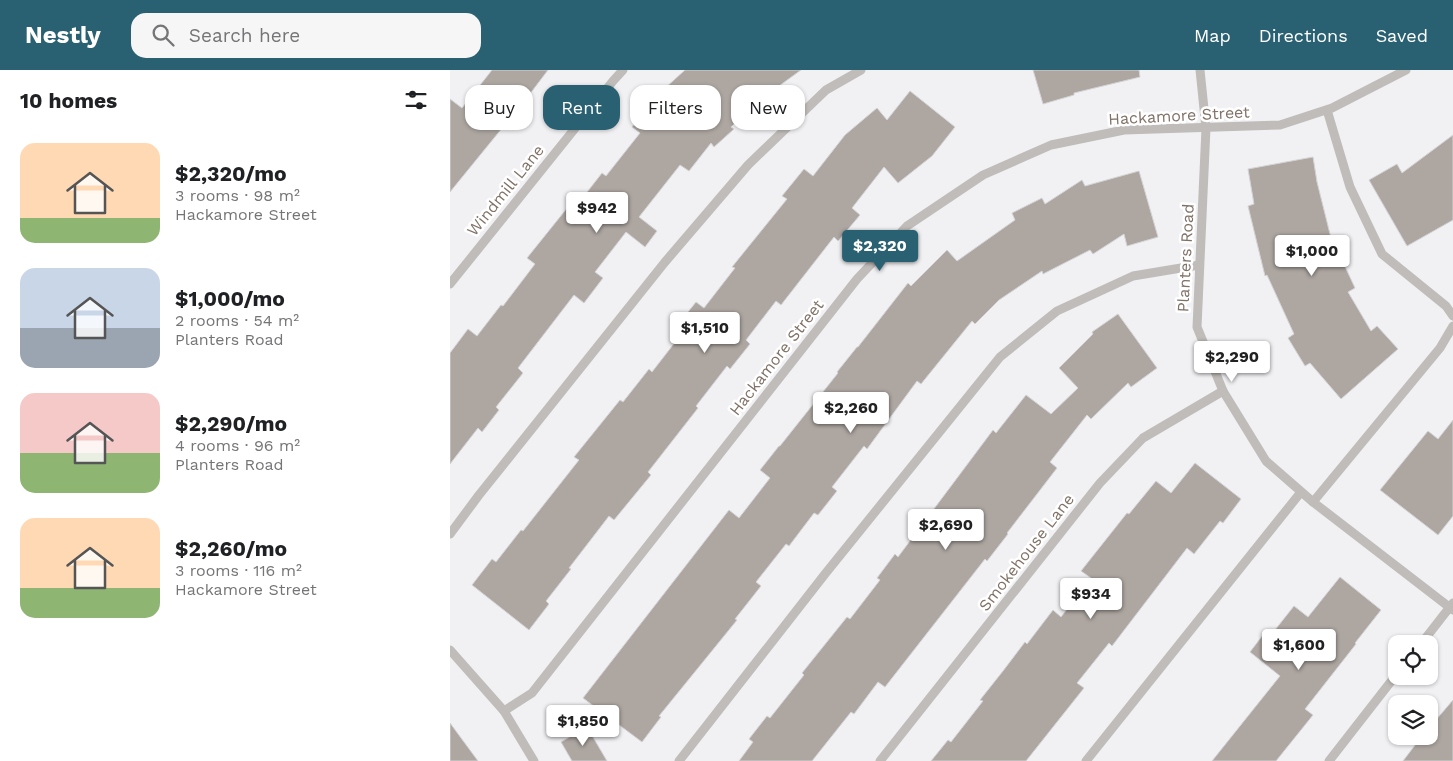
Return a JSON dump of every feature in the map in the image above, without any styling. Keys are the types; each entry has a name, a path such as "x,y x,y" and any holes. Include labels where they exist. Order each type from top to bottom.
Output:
{"street":[{"name":"Windmill Lane","path":"450,284 612,81 623,70"},
{"path":"450,534 665,262 748,165 826,90 861,70"},
{"name":"Planters Road","path":"1200,70 1206,128 1197,327 1223,391 1266,460 1313,502 1452,607"},
{"name":"Hackamore Street","path":"504,711 532,693 857,278 907,226 983,175 1051,145 1124,130 1280,125 1327,110 1406,70"},
{"path":"1327,110 1350,187 1382,254 1446,306 1453,316"},
{"path":"679,761 825,574 1000,357 1057,311 1132,276 1199,265"},
{"path":"1446,306 1453,297"},
{"path":"1313,502 1440,348 1453,326"},
{"name":"Smokehouse Lane","path":"880,761 1100,483 1143,438 1223,391"},
{"path":"1086,761 1301,492"},
{"path":"1429,635 1452,607"},
{"path":"450,650 504,711 534,761"},
{"path":"1329,761 1388,685"}],"building":[{"path":"492,70 548,70 533,90 533,85 480,85"},
{"path":"685,70 801,70 780,85 731,85 731,130 733,130 714,147 711,143 689,171 680,165 639,217 657,231 645,247 626,232 595,272 603,278 584,303 574,295 518,368 523,373 496,407 499,410 482,432 478,428 450,464 450,353 468,329 477,336 501,305 503,306 535,264 527,258 572,202 577,205 602,173 606,176 640,133 636,130 721,130 721,85 668,85"},
{"path":"1033,70 1139,70 1140,77 1074,93 1074,95 1043,104"},
{"path":"910,91 955,127 932,156 898,183 884,167 852,208 860,215 838,241 834,237 781,305 776,301 746,340 750,344 730,369 727,366 696,406 698,408 648,472 651,475 614,520 609,516 569,568 571,569 546,601 549,604 529,630 472,585 492,559 496,562 521,530 523,531 579,460 574,457 620,400 623,402 649,369 652,372 683,332 676,327 696,302 704,308 735,268 732,267 787,199 782,196 804,169 813,176 845,135 877,108 887,120"},
{"path":"450,99 462,108 465,104 465,130 501,130 450,192"},
{"path":"1453,135 1453,220 1407,246 1369,180 1397,164 1402,173"},
{"path":"1313,157 1317,182 1337,262 1342,260 1355,288 1348,292 1371,331 1377,326 1398,349 1341,399 1310,363 1305,366 1288,338 1294,334 1267,275 1265,276 1248,206 1254,204 1248,169"},
{"path":"1139,171 1158,237 1127,246 1124,234 1093,254 1090,250 1043,274 1042,271 999,300 975,324 972,321 921,384 917,381 867,449 864,446 832,487 837,491 818,515 814,513 789,546 786,544 756,582 761,586 735,619 737,620 659,716 661,717 642,742 583,698 729,510 739,518 770,478 760,470 908,283 911,286 947,250 957,261 1015,220 1012,213 1042,198 1045,204 1082,180 1085,186"},
{"path":"1118,314 1157,368 1131,387 1128,383 1091,419 1087,415 1050,462 1057,468 987,561 985,559 885,687 878,682 854,714 851,712 812,761 739,761 753,742 749,739 767,716 770,718 804,675 802,673 847,617 850,619 880,580 877,578 895,554 898,557 993,430 996,433 1026,395 1051,414 1078,388 1059,368 1093,334 1092,332"},
{"path":"1453,420 1453,516 1438,535 1380,490 1428,431 1438,439"},
{"path":"1195,463 1241,499 1223,523 1220,521 1194,554 1187,548 1112,646 1109,643 1077,683 1084,688 1026,761 931,761 948,740 951,742 983,701 980,700 1025,642 1027,644 1053,610 1061,617 1091,578 1081,571 1127,513 1129,514 1156,481 1171,493"},
{"path":"1340,577 1381,610 1305,709 1313,715 1276,761 1212,761 1280,676 1250,652 1266,631 1271,635 1294,606 1308,617"},
{"path":"1453,700 1453,761 1403,761 1415,745 1438,745 1438,718"},
{"path":"450,723 478,761 450,761"},
{"path":"587,727 607,761 572,761 561,742"}]}
